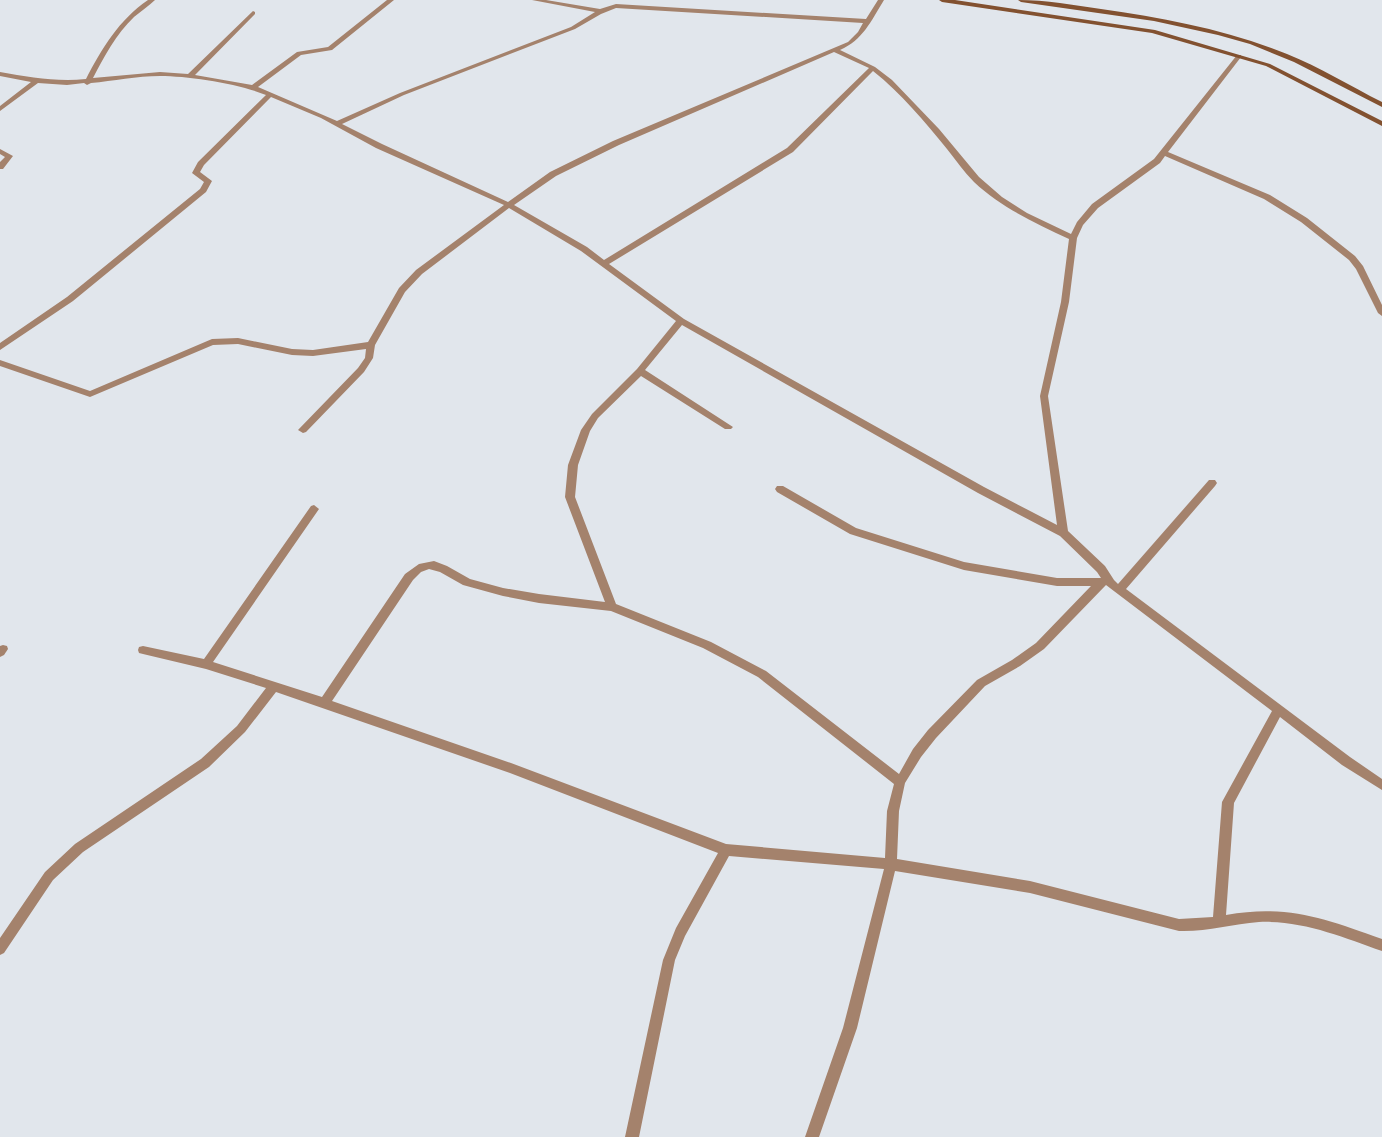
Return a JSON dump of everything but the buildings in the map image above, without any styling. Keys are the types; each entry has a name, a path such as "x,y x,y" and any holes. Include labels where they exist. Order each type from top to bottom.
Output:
{"street":[{"path":"87,83 110,38 129,18 152,0"},
{"path":"253,87 299,53 330,49 391,0"},
{"path":"535,0 599,11 616,6 866,21"},
{"path":"303,430 361,370 369,358 371,345 391,306 419,272 553,174 609,147 835,50 855,38 880,0"},
{"path":"942,0 1153,30 1268,66 1382,124"},
{"path":"1021,0 1140,16 1234,38 1285,55 1382,105"},
{"path":"336,124 402,94 574,28 594,17 599,11"},
{"path":"190,76 253,13"},
{"path":"835,50 873,68 890,81 936,131 976,179 993,194 1024,215 1073,238"},
{"path":"1063,533 1044,396 1065,302 1073,238 1084,219 1095,206 1157,161 1189,117 1239,56"},
{"path":"604,264 790,150 873,68"},
{"path":"0,74 37,81 87,83 160,74 190,76 253,87 271,94 378,146 509,205 584,249 681,321 981,490 1063,533 1101,569 1106,582"},
{"path":"0,109 37,81"},
{"path":"0,347 70,299 203,190 208,181 196,173 201,164 271,94"},
{"path":"0,150 9,156 0,167"},
{"path":"1164,153 1267,197 1304,220 1352,258 1363,274 1382,313"},
{"path":"612,607 570,497 572,465 586,430 595,416 640,372 681,321"},
{"path":"0,363 82,393 90,394 212,342 238,341 299,352 328,352 371,345"},
{"path":"640,372 728,427"},
{"path":"1119,590 1212,483"},
{"path":"780,489 853,531 964,566 1057,582 1106,582 1346,762 1382,785"},
{"path":"206,664 314,509"},
{"path":"324,703 409,577 420,568 430,565 438,567 464,581 515,596 612,607 707,645 762,674 900,782"},
{"path":"812,1137 850,1028 891,864 893,811 900,782 917,753 932,734 981,683 1016,663 1040,646 1106,582"},
{"path":"143,650 206,664 324,703 510,768 726,850 891,864 1030,887 1179,926 1200,926 1218,920 1271,916 1309,923 1382,945"},
{"path":"0,949 49,876 79,848 205,763 242,729 273,687"},
{"path":"1218,920 1228,802 1278,710"},
{"path":"632,1137 669,960 680,932 726,850"}]}
